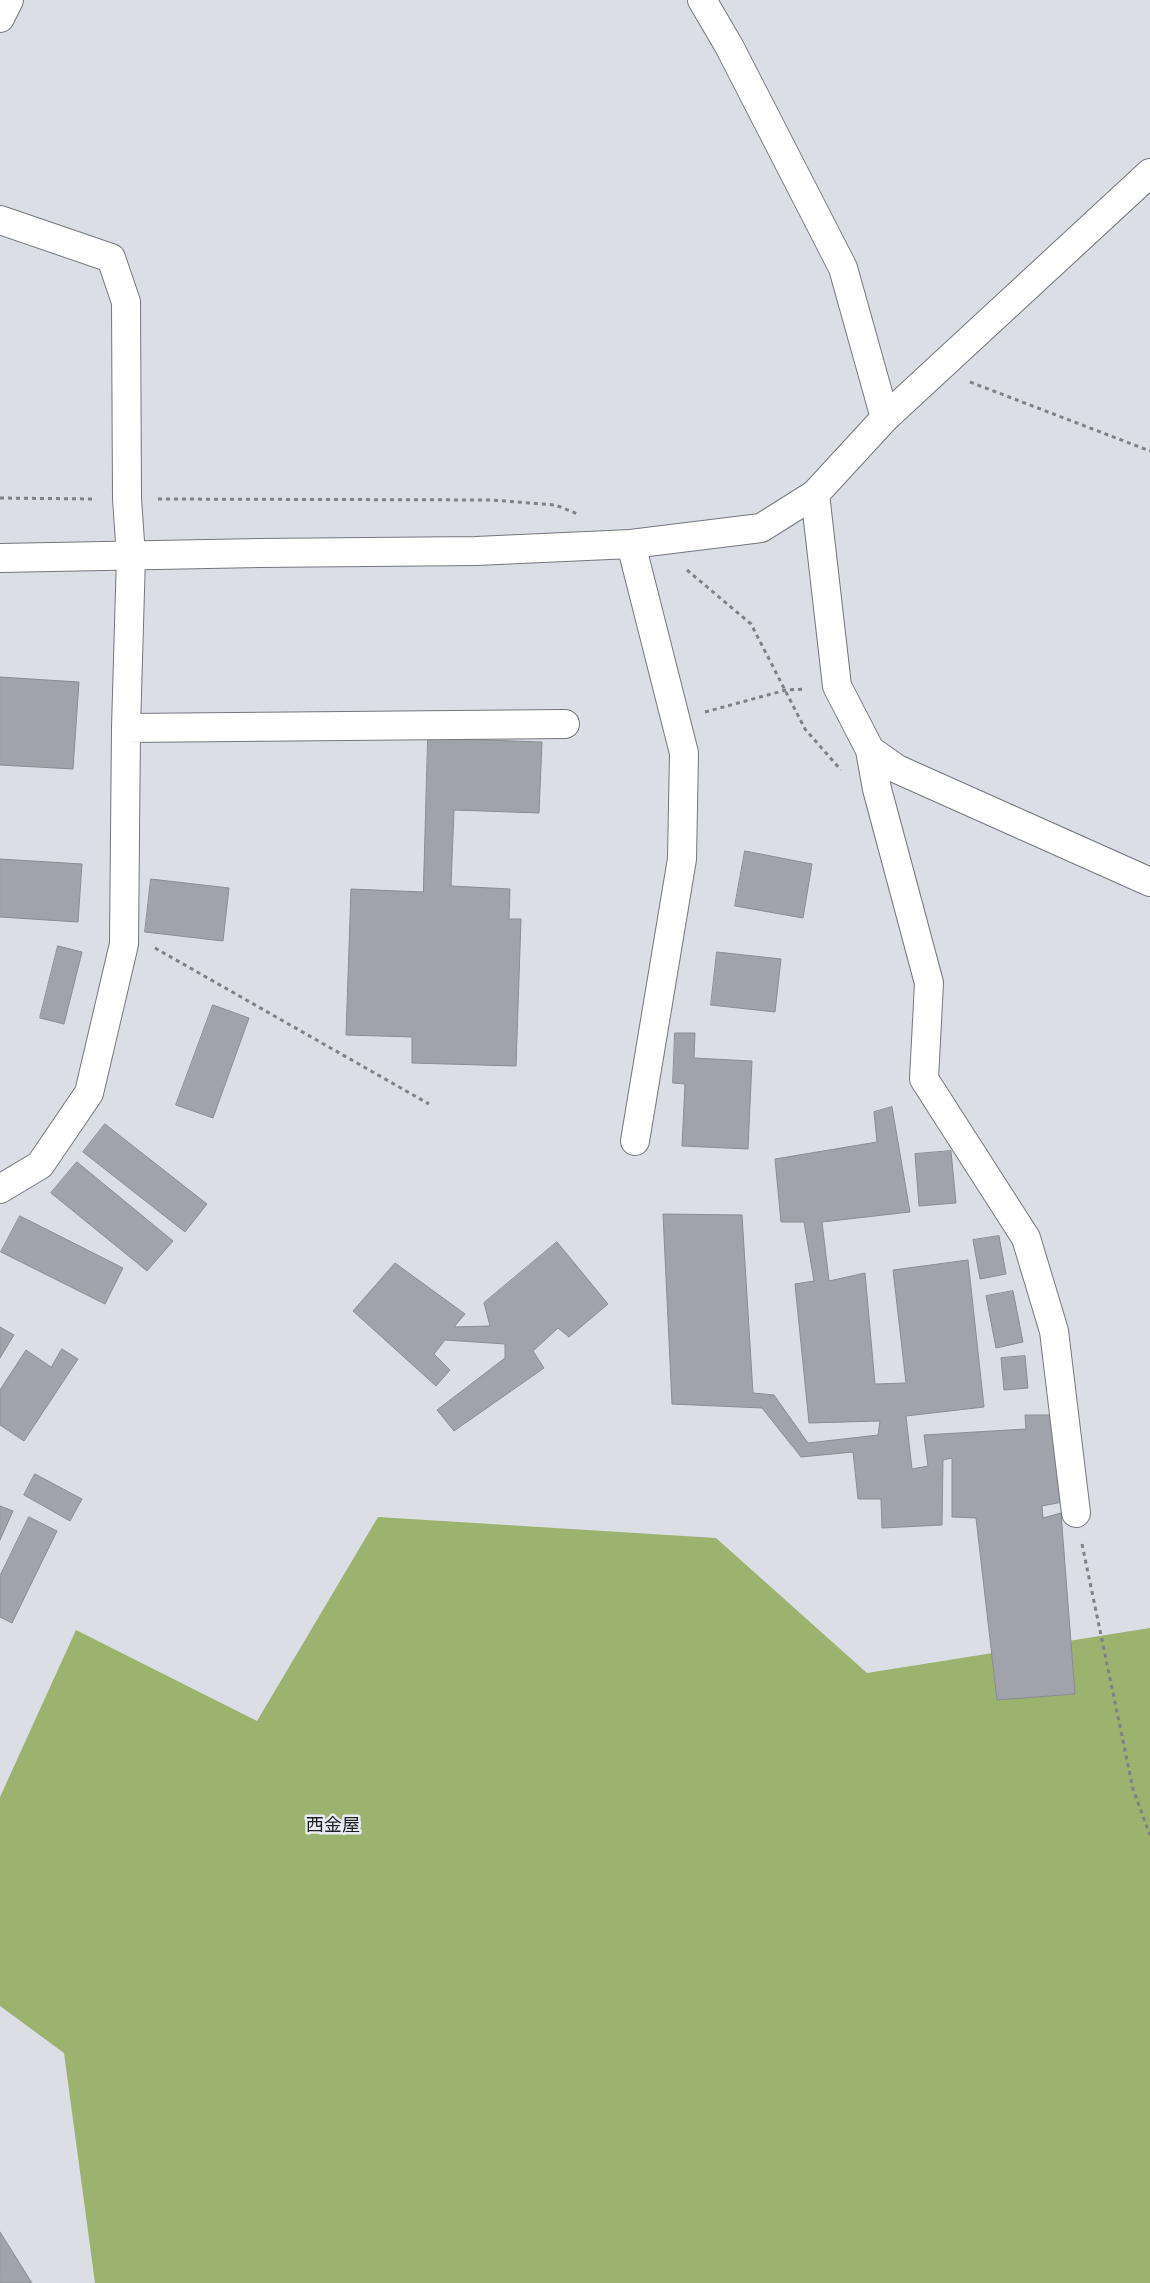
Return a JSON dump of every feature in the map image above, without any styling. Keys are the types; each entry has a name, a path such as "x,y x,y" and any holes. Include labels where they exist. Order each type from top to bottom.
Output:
{"street":[{"path":"0,18 9,0"},
{"path":"702,0 729,46 843,268 885,418"},
{"path":"0,558 260,553 476,552 631,544 761,528 815,494 885,418 1150,173"},
{"path":"0,220 111,258 126,302 127,499 131,556 126,728 124,944 89,1093 40,1165 0,1189"},
{"path":"815,494 837,686 870,750 877,789 929,983 924,1079 1026,1238 1054,1331 1076,1513"},
{"path":"631,544 684,753 682,859 635,1141"},
{"path":"126,728 565,724"},
{"path":"870,750 897,769 1150,882"}],"path":[{"path":"936,370 1150,451"},
{"path":"676,720 786,690 837,686"},
{"path":"124,930 429,1104"},
{"path":"1076,1513 1133,1790 1150,1835"}],"green space":[{"path":"378,1517 716,1538 867,1673 1150,1628 1150,2283 95,2283 64,2053 0,2006 0,1797 76,1630 257,1721"}],"building":[{"path":"0,677 79,682 73,769 0,765"},
{"path":"428,738 542,742 539,813 454,810 451,886 510,889 509,919 521,919 516,1066 412,1063 412,1037 346,1035 351,889 423,892"},
{"path":"745,851 812,864 803,918 735,906"},
{"path":"0,859 82,864 78,922 0,917"},
{"path":"151,879 229,888 223,941 145,932"},
{"path":"58,946 82,952 64,1024 40,1018"},
{"path":"717,952 781,959 775,1012 711,1005"},
{"path":"213,1005 249,1018 213,1118 176,1105"},
{"path":"675,1033 695,1033 694,1058 752,1061 748,1149 682,1146 685,1084 673,1083"},
{"path":"892,1107 910,1212 822,1222 829,1281 865,1273 875,1384 906,1383 893,1270 968,1260 984,1407 906,1416 912,1469 928,1466 924,1435 1026,1429 1025,1415 1062,1415 1068,1501 1042,1506 1043,1518 1061,1513 1075,1694 997,1700 976,1518 952,1517 952,1458 943,1460 942,1525 882,1528 881,1499 858,1499 853,1452 801,1457 762,1408 672,1404 663,1214 742,1215 753,1393 774,1395 808,1443 878,1435 880,1421 809,1423 795,1284 814,1281 804,1222 781,1222 775,1159 877,1142 874,1112"},
{"path":"105,1124 207,1204 185,1232 83,1152"},
{"path":"951,1151 956,1203 919,1206 915,1154"},
{"path":"77,1162 173,1241 147,1271 51,1193"},
{"path":"20,1216 123,1268 105,1304 1,1252"},
{"path":"999,1236 1006,1274 980,1279 973,1240"},
{"path":"557,1242 608,1304 569,1337 558,1328 533,1351 544,1368 454,1431 437,1410 505,1358 505,1344 445,1340 434,1354 450,1370 436,1386 353,1311 395,1263 465,1314 454,1327 490,1326 484,1303"},
{"path":"1013,1291 1023,1342 996,1348 986,1296"},
{"path":"0,1327 14,1335 0,1358"},
{"path":"62,1349 78,1359 24,1441 0,1425 0,1390 26,1350 51,1367"},
{"path":"1025,1356 1028,1388 1004,1390 1001,1358"},
{"path":"35,1474 82,1499 70,1521 24,1495"},
{"path":"0,1506 13,1511 0,1540"},
{"path":"29,1517 57,1531 12,1623 0,1617 0,1576"},
{"path":"0,2232 32,2283 0,2283"}],"district":[{"name":"西金屋","path":"333,1826"}]}
